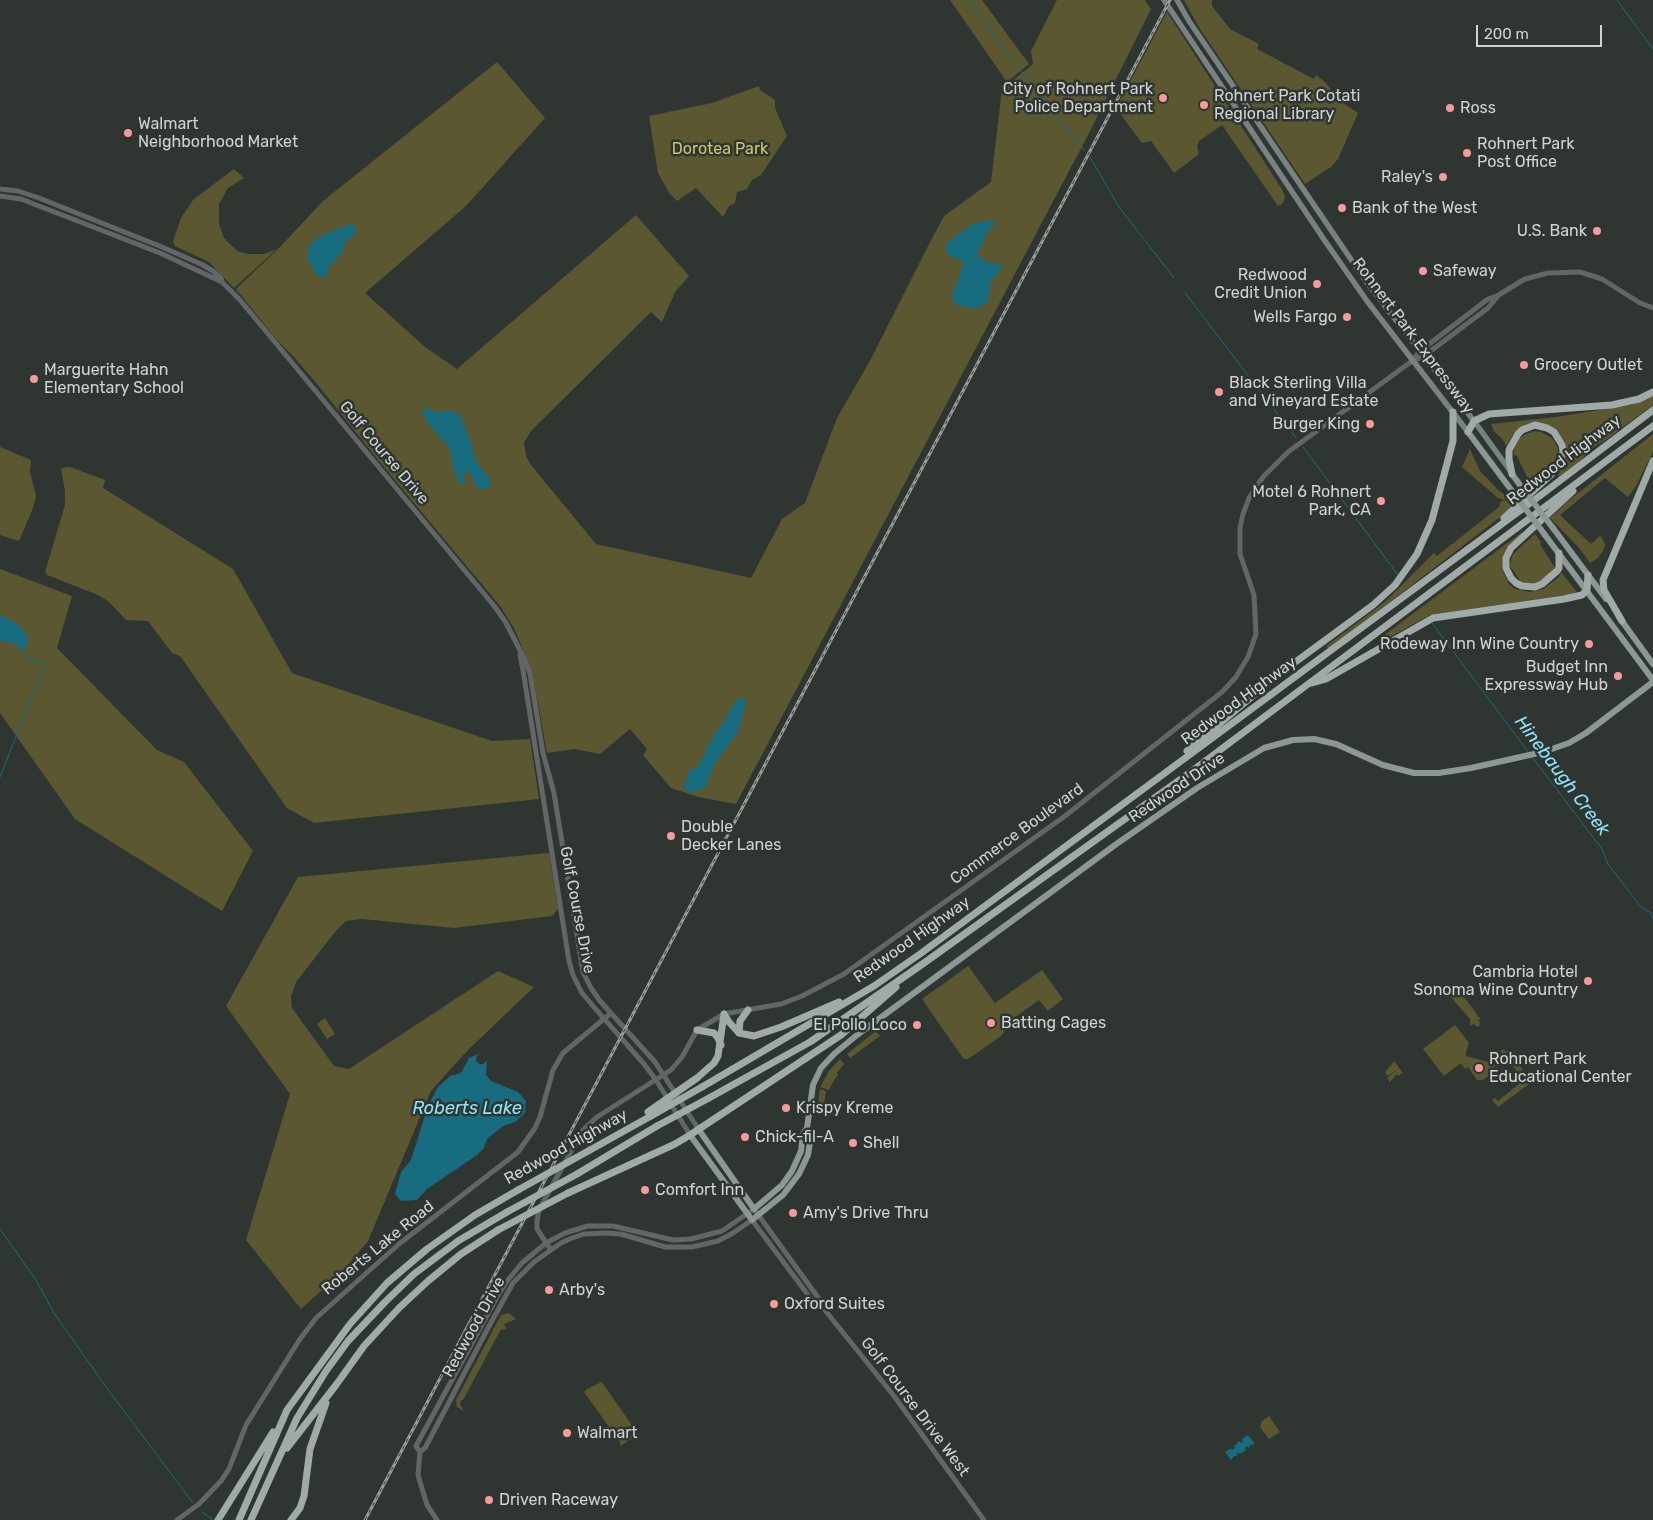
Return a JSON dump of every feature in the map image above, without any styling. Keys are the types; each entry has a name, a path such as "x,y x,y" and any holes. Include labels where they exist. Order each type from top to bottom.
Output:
{"highway":[{"path":"1468,432 1474,421 1489,414 1623,403 1639,399 1653,392"},
{"name":"Redwood Highway","path":"239,1520 287,1410 350,1324 387,1283 444,1236 518,1190 590,1150 649,1114 702,1087 874,986 1470,548 1653,410"},
{"path":"1116,808 1268,683 1373,605 1395,585 1417,554 1432,520 1453,441 1453,412"},
{"path":"1470,548 1556,470 1560,464 1563,451 1554,432 1548,428 1535,425 1522,430 1518,434 1509,450 1512,474"},
{"name":"Redwood Highway","path":"251,1520 297,1418 336,1356 360,1327 398,1289 429,1262 458,1241 507,1212 577,1174 657,1126 810,1042 924,964 1192,771 1653,426"},
{"path":"1622,621 1604,590 1603,580 1653,461"},
{"path":"1559,552 1559,568 1552,577 1536,587 1522,586 1516,583 1506,568 1508,553 1518,541 1602,464"},
{"path":"1305,686 1326,679 1433,618 1564,600 1582,595 1587,590 1588,574"},
{"path":"280,1456 364,1346 399,1308 461,1254 498,1230 568,1193 675,1144 699,1130 841,1035 924,964"},
{"path":"724,1014 739,1032 754,1036 874,986"},
{"path":"739,1032 740,1021 748,1010"},
{"path":"649,1114 714,1063 721,1045 724,1014"},
{"path":"697,1030 714,1033 721,1045"},
{"path":"291,1520 302,1502 310,1449 323,1409 336,1385"},
{"path":"219,1518 287,1410"}],"main road":[{"name":"Rohnert Park Expressway","path":"1164,0 1294,198 1367,301 1559,552 1653,681"},
{"name":"Rohnert Park Expressway","path":"1177,0 1366,280 1474,421 1653,664"},
{"name":"Redwood Drive","path":"754,1209 772,1195 788,1176 797,1161 807,1128 812,1091 816,1077 826,1063 857,1035 1115,845 1197,788 1264,748 1293,740 1314,739 1336,744 1398,769 1419,773 1439,773 1525,756 1574,740 1613,713 1653,681"},
{"name":"Redwood Drive","path":"752,1220 783,1195 799,1174 808,1155 811,1136 807,1128"},
{"name":"Golf Course Drive","path":"699,1130 754,1209"},
{"name":"Golf Course Drive","path":"690,1135 752,1220"}],"street":[{"name":"Golf Course Drive","path":"0,189 29,194 162,247 203,265 217,274 222,282"},
{"name":"Golf Course Drive","path":"0,196 21,199 160,253 222,282 240,300 495,607 505,621 530,673 543,754 554,793 583,972 591,988 664,1074 699,1130"},
{"name":"Commerce Boulevard","path":"551,1250 537,1229 539,1210 582,1131 597,1117 656,1080 676,1065 697,1030 724,1014 782,1004 802,996 850,970 1065,816 1222,692 1242,668 1256,634 1254,595 1240,554 1242,514 1249,498 1263,477 1296,446 1492,305 1497,296 1525,279 1548,273 1580,272 1602,279 1640,303 1653,308"},
{"name":"Golf Course Drive","path":"518,647 524,670 569,961 573,975 582,993 656,1080 690,1135"},
{"name":"Roberts Lake Road","path":"177,1520 199,1504 221,1481 229,1469 246,1425 300,1339 316,1318 399,1244 518,1152 535,1128 553,1070 564,1053 611,1013"},
{"name":"Redwood Drive","path":"437,1520 427,1505 418,1475 420,1452 416,1446 506,1280 522,1262 546,1243 565,1233 588,1226 613,1226 673,1240 691,1240 722,1231 754,1209"},
{"path":"754,1209 822,1303 824,1309"},
{"name":"Redwood Drive","path":"420,1452 425,1448 514,1282 523,1272 551,1250 572,1238 589,1234 621,1234 665,1247 692,1247 718,1241 752,1220"},
{"path":"752,1220 817,1307 824,1309"},
{"path":"588,1226 589,1234"},
{"path":"638,1238 640,1232"},
{"path":"691,1240 692,1247"},
{"name":"Golf Course Drive West","path":"824,1309 894,1396 984,1520"}],"green space":[{"path":"950,0 982,0 1029,64 1007,82"},
{"path":"1057,0 1145,0 1151,9 1088,135 736,804 698,797 671,788 643,755 647,749 630,729 600,754 575,749 547,753 532,671 514,628 500,606 236,289 279,248 323,201 497,62 545,118 466,206 365,293 425,347 457,369 636,215 689,276 675,292 662,322 651,312 532,430 524,442 526,456 531,465 596,544 751,578 782,519 805,503 837,418 871,359 944,216 991,182 1002,89 1033,64 1031,51"},
{"path":"1184,0 1212,0 1212,6 1230,29 1259,44 1257,49 1314,79 1316,75 1325,82 1340,101 1358,113 1338,159 1331,167 1305,184 1198,26"},
{"path":"1167,12 1282,189 1285,197 1283,203 1278,206 1222,125 1199,141 1197,147 1199,154 1174,173 1151,141 1142,143 1116,108"},
{"name":"Dorotea Park","path":"759,86 760,90 775,100 775,108 787,136 761,175 752,180 747,189 737,192 735,203 729,206 723,217 696,188 677,201 669,193 658,173 649,116 712,103"},
{"path":"234,169 244,178 228,188 219,204 219,224 224,238 237,251 247,254 264,254 277,249 234,288 209,262 175,246 173,241 181,218 193,200"},
{"path":"1653,396 1653,405 1591,449 1580,461 1559,477 1558,475 1565,463 1566,449 1549,427 1520,429 1514,433 1506,447 1504,441 1494,431 1491,424 1556,417 1630,405"},
{"path":"1535,431 1552,438 1558,448 1558,459 1556,465 1530,489 1526,485 1527,477 1517,456 1513,454 1520,438"},
{"path":"1653,434 1653,452 1636,486 1628,497 1605,478 1560,515 1591,544 1600,536 1602,538 1605,544 1604,549 1598,558 1590,563 1580,549 1550,518 1567,502"},
{"path":"0,447 31,460 30,472 36,496 19,541 0,535"},
{"path":"1470,449 1480,471 1497,489 1509,498 1504,500 1498,498 1462,467"},
{"path":"70,467 105,480 103,488 233,569 292,673 492,741 530,739 539,799 314,823 287,808 180,656 172,653 148,621 126,620 108,601 98,595 47,575 45,572 65,505 65,491 61,468"},
{"path":"1510,500 1514,505 1499,518 1329,649 1326,646 1386,601 1434,553 1437,556 1499,507 1501,501"},
{"path":"1522,532 1523,534 1504,555 1502,569 1509,584 1515,589 1530,592 1543,589 1559,577 1561,572 1577,592 1430,615 1385,640 1383,636"},
{"path":"1535,534 1555,568 1534,585 1521,582 1510,566 1515,552"},
{"path":"0,569 72,596 57,648 157,750 184,762 253,851 222,911 75,819 0,713"},
{"path":"549,853 558,909 552,916 454,928 362,919 346,921 335,932 296,982 291,997 292,1008 334,1066 349,1069 498,971 534,987 467,1051 431,1091 368,1241 341,1273 301,1309 246,1240 290,1094 226,1006 298,877"},
{"path":"968,966 995,1003 1042,970 1063,999 1048,1011 1039,1000 1006,1024 1005,1031 1001,1036 968,1059 965,1059 922,999"},
{"path":"1458,989 1478,1017 1480,1017 1478,1020 1480,1023 1479,1027 1470,1024 1470,1019 1449,995"},
{"path":"325,1018 335,1034 327,1039 317,1024"},
{"path":"1455,1025 1469,1043 1466,1056 1495,1064 1493,1073 1483,1080 1477,1080 1468,1067 1465,1069 1461,1063 1444,1076 1423,1049"},
{"path":"876,1031 880,1036 850,1058 847,1054"},
{"path":"1502,1049 1511,1054 1529,1078 1528,1085 1498,1107 1492,1100 1495,1098 1498,1101 1519,1084 1514,1078 1519,1074 1510,1062 1505,1066 1498,1062"},
{"path":"840,1059 844,1064 837,1073 838,1075 829,1090 820,1087 829,1071"},
{"path":"1394,1061 1403,1073 1398,1076 1397,1074 1390,1082 1387,1078 1397,1070 1387,1076 1385,1072"},
{"path":"820,1089 826,1091 823,1109 834,1112 835,1115 822,1115 817,1112"},
{"path":"509,1313 516,1319 504,1324 506,1328 504,1330 501,1329 463,1400 461,1400 460,1404 464,1411 457,1407 456,1400 501,1315"},
{"path":"602,1382 638,1434 637,1439 633,1438 620,1446 620,1442 584,1392"},
{"path":"1269,1416 1280,1432 1269,1439 1260,1427 1262,1421"}],"water":[{"path":"991,220 995,223 989,229 977,254 986,262 1000,264 1002,268 991,281 988,301 976,308 967,308 954,303 952,299 953,290 958,281 963,261 948,255 946,252 947,243 972,224"},
{"path":"351,224 355,225 355,234 345,242 342,252 328,268 326,277 323,278 316,274 307,258 309,247 314,240"},
{"path":"424,408 436,412 456,412 461,417 476,461 490,479 490,486 486,489 479,489 474,483 470,471 467,471 464,475 465,481 463,484 459,484 448,446 428,424 422,411"},
{"path":"0,615 16,623 27,635 27,644 23,651 14,643 0,641"},
{"path":"739,698 746,701 738,732 717,760 705,787 700,790 686,791 683,784 688,779 688,771 697,767 736,699"},
{"name":"Roberts Lake","path":"480,1053 476,1057 476,1061 483,1064 487,1061 486,1075 491,1081 518,1092 526,1101 525,1113 515,1122 503,1126 487,1139 484,1148 477,1155 427,1189 417,1200 401,1201 395,1194 401,1172 411,1160 428,1106 438,1087 450,1076 461,1073 469,1058"},
{"path":"1248,1435 1255,1444 1250,1445 1249,1448 1247,1446 1246,1450 1240,1454 1238,1453 1231,1460 1225,1452 1235,1448 1234,1445 1239,1441 1241,1443 1242,1439"}],"waterway":[{"path":"969,0 1013,61 1084,150"},
{"path":"1617,0 1653,49"},
{"path":"1090,157 1119,207 1174,278"},
{"path":"1185,293 1296,438"},
{"path":"1303,447 1398,575"},
{"name":"Hinebaugh Creek","path":"1432,623 1529,753"},
{"path":"0,777 44,665 43,660 34,661 25,657 23,650"},
{"name":"Hinebaugh Creek","path":"1533,758 1602,849 1608,864 1641,907 1651,913 1653,919"},
{"path":"0,1229 36,1280 54,1313 109,1391 193,1503"},
{"path":"202,1512 213,1520"}],"railway":[{"path":"365,1520 1170,0"}],"place":[{"name":"City of Rohnert Park Police Department","path":"1163,98"},
{"name":"Rohnert Park Cotati Regional Library","path":"1204,105"},
{"name":"Ross","path":"1450,108"},
{"name":"Walmart Neighborhood Market","path":"128,133"},
{"name":"Rohnert Park Post Office","path":"1467,153"},
{"name":"Raley's","path":"1443,177"},
{"name":"Bank of the West","path":"1342,208"},
{"name":"U.S. Bank","path":"1597,231"},
{"name":"Safeway","path":"1423,271"},
{"name":"Redwood Credit Union","path":"1317,284"},
{"name":"Wells Fargo","path":"1347,317"},
{"name":"Grocery Outlet","path":"1524,365"},
{"name":"Marguerite Hahn Elementary School","path":"34,379"},
{"name":"Black Sterling Villa and Vineyard Estate","path":"1219,392"},
{"name":"Burger King","path":"1370,424"},
{"name":"Motel 6 Rohnert Park, CA","path":"1381,501"},
{"name":"Rodeway Inn Wine Country","path":"1589,644"},
{"name":"Budget Inn Expressway Hub","path":"1618,676"},
{"name":"Double Decker Lanes","path":"671,836"},
{"name":"Cambria Hotel Sonoma Wine Country","path":"1588,981"},
{"name":"Batting Cages","path":"991,1023"},
{"name":"El Pollo Loco","path":"917,1025"},
{"name":"Rohnert Park Educational Center","path":"1479,1068"},
{"name":"Krispy Kreme","path":"786,1108"},
{"name":"Chick-fil-A","path":"745,1137"},
{"name":"Shell","path":"853,1143"},
{"name":"Comfort Inn","path":"645,1190"},
{"name":"Amy's Drive Thru","path":"793,1213"},
{"name":"Arby's","path":"549,1290"},
{"name":"Oxford Suites","path":"774,1304"},
{"name":"Walmart","path":"567,1433"},
{"name":"Driven Raceway","path":"489,1500"}]}
